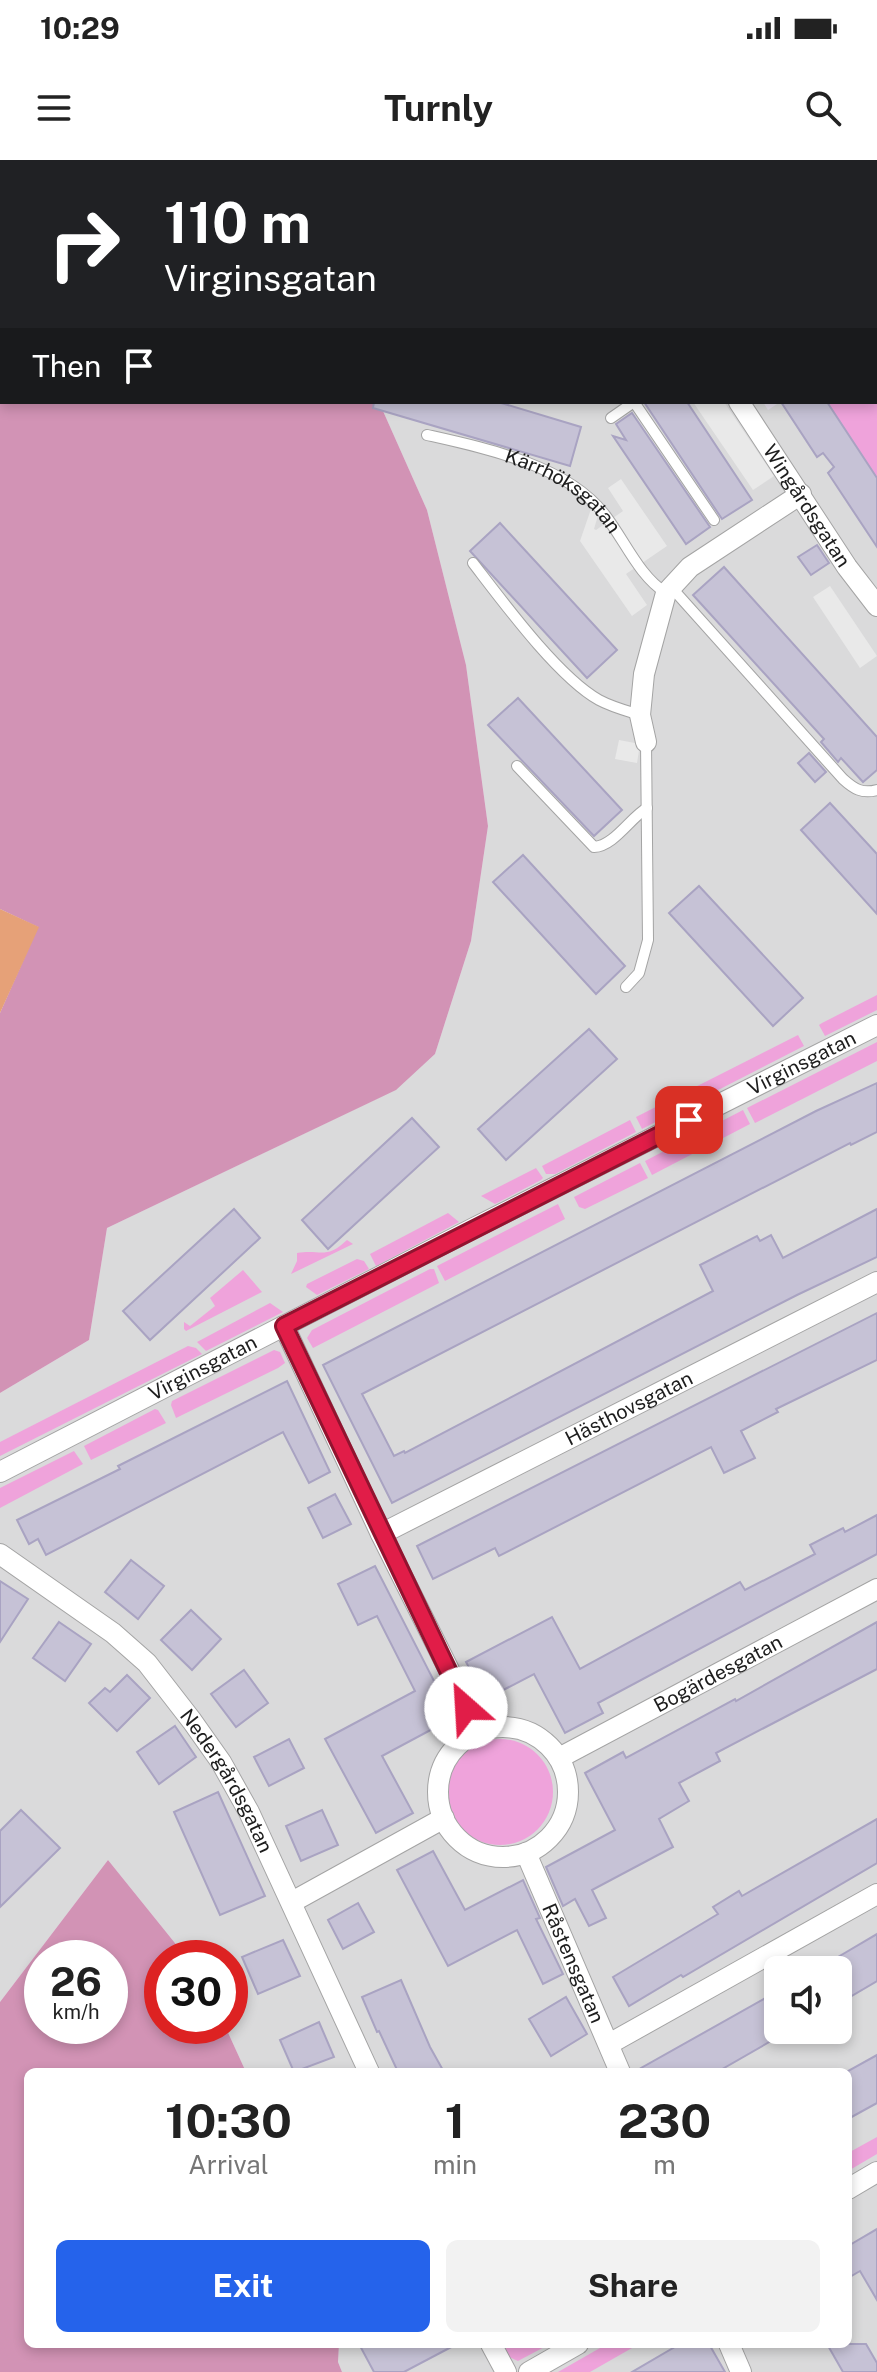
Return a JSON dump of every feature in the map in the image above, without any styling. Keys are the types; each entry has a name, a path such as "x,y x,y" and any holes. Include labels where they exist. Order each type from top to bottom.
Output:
{"street":[{"name":"Wingårdsgatan","path":"740,404 847,567 877,606"},
{"path":"646,742 640,715 644,674 669,590 690,567 801,494"},
{"name":"Virginsgatan","path":"0,1472 877,1025"},
{"name":"Hästhovsgatan","path":"381,1534 877,1282"},
{"path":"284,1326 381,1534 480,1732"},
{"name":"Nedergårdsgatan","path":"0,1554 113,1633 147,1663 192,1721 228,1773 292,1902 367,2068"},
{"name":"Bogärdesgatan","path":"559,1758 877,1589"},
{"path":"505,1727 530,1733 541,1739 559,1758 566,1773 567,1805 553,1835 541,1846 510,1857 494,1857 478,1852 458,1838 444,1818 439,1802 443,1768 452,1752 480,1732 505,1727"},
{"path":"292,1902 444,1818"},
{"name":"Råstensgatan","path":"526,1853 618,2068"},
{"path":"609,2044 877,1894"},
{"path":"852,2187 877,2172"},
{"path":"493,2348 506,2372"},
{"path":"529,2372 571,2348"},
{"path":"731,2348 741,2372"}],"lane":[{"path":"611,418 631,404"},
{"path":"635,404 714,520"},
{"name":"Kärrhöksgatan","path":"427,435 537,467 596,504 648,577 669,590 852,787 865,793 877,790"},
{"path":"473,563 510,611 584,690 599,700 640,715"},
{"path":"626,987 639,973 648,940 646,742"},
{"path":"517,766 594,847 609,841 647,808"}],"shaded area":[{"path":"0,404 380,404 427,510 466,665 488,826 471,941 435,1054 396,1090 107,1228 89,1340 0,1393 0,1013 38,927 0,909"},
{"path":"380,404 764,404 768,410 777,404 828,404 877,478 877,2372 342,2372 338,2362 339,2348 852,2348 852,2068 244,2068 233,2044 248,2044 248,1940 172,1940 108,1860 47,1940 24,1940 24,1970 0,2002 0,1393 89,1340 107,1228 395,1090 435,1054 471,941 488,826 466,665 427,510"},
{"path":"694,404 725,404 774,476 753,490"},
{"path":"828,404 877,404 877,478"},
{"path":"621,479 667,546 626,574 647,605 632,616 580,541 591,509 599,512 596,530 623,511 608,488"},
{"path":"830,586 877,656 860,668 813,597"},
{"path":"619,740 640,744 637,763 615,759"},
{"path":"0,909 39,927 0,1013"},
{"path":"877,995 877,1010 825,1036 819,1025"},
{"path":"798,1035 804,1046 642,1129 636,1117"},
{"path":"877,1042 877,1061 755,1123 747,1108"},
{"path":"743,1110 750,1124 652,1175 645,1161"},
{"path":"630,1120 636,1132 555,1174 546,1174 542,1166"},
{"path":"640,1163 648,1178 585,1209 579,1207 574,1197"},
{"path":"536,1168 543,1178 541,1180 495,1204 481,1196"},
{"path":"558,1204 565,1219 445,1281 437,1266"},
{"path":"448,1213 459,1222 376,1266 370,1254"},
{"path":"347,1240 353,1244 291,1274 297,1253 328,1252"},
{"path":"357,1259 364,1261 369,1269 317,1295 306,1287 307,1284"},
{"path":"434,1269 439,1283 313,1348 307,1338 312,1330"},
{"path":"243,1270 262,1292 186,1331 184,1322 190,1326 215,1306 210,1298"},
{"path":"270,1303 283,1312 206,1351 197,1342"},
{"path":"188,1346 202,1354 0,1456 0,1442"},
{"path":"274,1350 280,1352 285,1363 278,1368 176,1418 172,1401"},
{"path":"155,1409 166,1423 91,1460 84,1446"},
{"path":"74,1451 83,1464 0,1508 0,1488"},
{"path":"500,1739 520,1743 537,1755 549,1772 553,1792 549,1812 537,1829 520,1841 500,1845 480,1841 463,1829 451,1812 447,1792 451,1772 463,1755 480,1743"},
{"path":"108,1860 172,1940 144,1940 144,2044 233,2044 244,2068 24,2068 24,2348 339,2348 338,2362 342,2372 0,2372 0,2002 24,1970 24,2044 128,2044 128,1940 47,1940"},
{"path":"877,2137 877,2154 852,2169 852,2151"},
{"path":"506,2348 542,2348 518,2361 507,2356"},
{"path":"600,2348 632,2348 590,2372 558,2372"}],"building":[{"path":"374,404 505,404 581,427 570,466 373,408"},
{"path":"645,404 688,404 752,500 722,519"},
{"path":"782,404 828,404 877,478 877,547 828,473 834,467 823,453 817,457"},
{"path":"632,413 710,527 686,544 613,436 626,440 616,424"},
{"path":"500,523 617,650 587,678 470,551"},
{"path":"817,545 829,563 811,575 798,557"},
{"path":"724,567 877,737 877,770 863,782 841,758 838,762 821,742 824,739 693,595"},
{"path":"518,698 622,810 594,836 488,725"},
{"path":"809,753 826,772 815,782 798,763"},
{"path":"830,803 877,854 877,914 801,830"},
{"path":"523,855 625,966 596,994 493,882"},
{"path":"699,886 803,998 773,1026 669,913"},
{"path":"589,1029 617,1059 506,1160 478,1129"},
{"path":"877,1083 877,1132 850,1143 362,1394 394,1456 713,1291 700,1265 757,1236 760,1241 771,1235 783,1258 877,1209 877,1257 392,1503 323,1365 816,1111"},
{"path":"412,1118 439,1147 328,1249 302,1220"},
{"path":"234,1209 260,1238 150,1340 123,1311"},
{"path":"877,1313 877,1360 776,1409 778,1412 741,1431 755,1458 724,1473 711,1447 499,1556 495,1548 433,1579 417,1546"},
{"path":"287,1381 330,1472 309,1483 283,1432 46,1555 38,1539 29,1544 17,1520"},
{"path":"335,1494 351,1524 323,1538 308,1508"},
{"path":"877,1515 877,1554 598,1703 603,1713 565,1733 534,1674 486,1699 466,1662 552,1617 580,1669 740,1582 745,1590 815,1554 810,1545 843,1528 845,1532"},
{"path":"131,1560 164,1586 138,1619 105,1592"},
{"path":"375,1566 453,1718 382,1756 413,1813 376,1833 325,1739 415,1691 377,1616 358,1625 338,1584"},
{"path":"0,1581 28,1599 0,1642"},
{"path":"191,1610 221,1639 192,1670 161,1640"},
{"path":"59,1622 91,1644 65,1681 33,1658"},
{"path":"877,1622 877,1669 716,1753 720,1761 679,1783 689,1801 659,1819 673,1847 592,1890 606,1918 589,1926 575,1899 563,1906 546,1867 615,1830 585,1773 623,1752 626,1758"},
{"path":"244,1670 268,1703 236,1727 211,1694"},
{"path":"127,1675 150,1698 117,1731 89,1703 105,1688 110,1692"},
{"path":"175,1726 196,1757 159,1784 137,1752"},
{"path":"289,1739 304,1768 269,1786 254,1757"},
{"path":"218,1792 265,1896 220,1915 174,1812"},
{"path":"21,1810 60,1848 0,1907 0,1831"},
{"path":"322,1810 338,1845 301,1861 286,1826"},
{"path":"877,1819 877,1863 629,2006 613,1977 718,1914 713,1907 739,1891 742,1896"},
{"path":"433,1851 465,1910 523,1880 540,1918 536,1919 563,1974 543,1984 517,1930 448,1966 397,1870"},
{"path":"358,1903 374,1932 343,1949 328,1920"},
{"path":"877,1934 877,1981 852,1996 852,1956 840,1956"},
{"path":"283,1940 300,1976 258,1994 248,1971 248,1955"},
{"path":"401,1980 442,2068 396,2068 362,1997"},
{"path":"566,1997 587,2034 551,2056 529,2019"},
{"path":"764,1999 766,2044 724,2068 641,2068"},
{"path":"319,2022 334,2057 305,2068 292,2068 280,2040"},
{"path":"877,2055 877,2103 852,2117 852,2069"},
{"path":"877,2229 877,2300 860,2271 852,2276 852,2244"},
{"path":"852,2344 866,2344 877,2363 877,2372 843,2372 829,2348 852,2348"},
{"path":"361,2348 449,2348 404,2372 374,2372"},
{"path":"673,2348 711,2348 725,2372 632,2372"}],"route":[{"path":"466,1708 284,1326 689,1120"}]}
